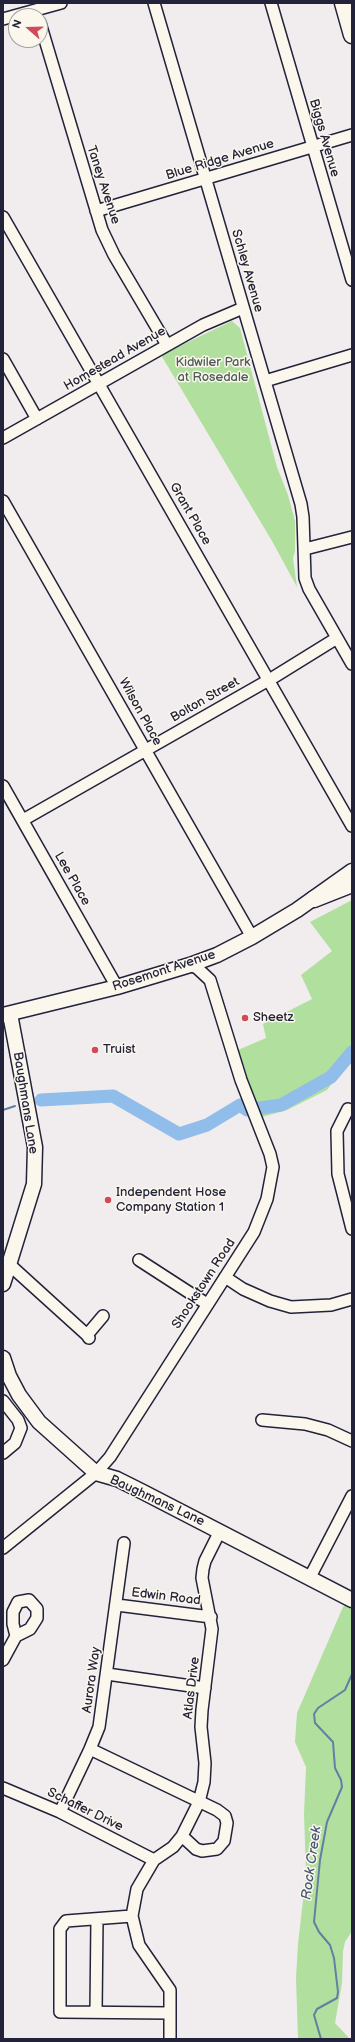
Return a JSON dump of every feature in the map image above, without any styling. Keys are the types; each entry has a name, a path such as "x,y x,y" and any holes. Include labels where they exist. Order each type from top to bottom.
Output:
{"highway":[{"path":"342,3 352,35"},
{"path":"314,899 352,884"}],"main road":[{"name":"Rosemont Avenue","path":"6,1015 117,987 190,965 217,955 252,937 314,899 352,871"},
{"name":"Baughmans Lane","path":"3,1284 12,1267 34,1184 35,1147 6,1015"},
{"name":"Baughmans Lane","path":"3,1358 9,1376 18,1395 39,1422 96,1474 117,1479 310,1577 352,1600"}],"street":[{"path":"43,8 61,3"},
{"name":"Schley Avenue","path":"154,3 301,504 305,549"},
{"name":"Biggs Avenue","path":"271,3 352,280"},
{"name":"Taney Avenue","path":"47,48 96,211 114,255 167,345"},
{"name":"Blue Ridge Avenue","path":"96,211 352,135"},
{"name":"Grant Place","path":"3,217 352,826"},
{"name":"Homestead Avenue","path":"3,438 100,385 203,325 243,308"},
{"path":"265,381 352,355"},
{"path":"3,359 37,419"},
{"name":"Wilson Place","path":"3,501 252,937"},
{"path":"352,537 305,549 304,566 307,584 352,664"},
{"name":"Bolton Street","path":"22,820 269,680 337,638"},
{"name":"Lee Place","path":"3,786 117,987"},
{"name":"Shookstown Road","path":"3,1548 96,1474 110,1457 254,1232 261,1216 271,1182 273,1167 270,1154 241,1080 210,980 211,964 217,955"},
{"path":"190,965 198,968 210,980"},
{"path":"348,1109 337,1131 338,1174 352,1229"},
{"path":"139,1260 207,1304"},
{"path":"12,1267 88,1337 103,1316"},
{"path":"224,1277 243,1289 270,1301 291,1307 331,1305 352,1299"},
{"path":"3,1401 18,1420 21,1428 15,1443 3,1453"},
{"path":"262,1420 306,1424 328,1430 352,1441"},
{"path":"310,1577 352,1496"},
{"name":"Atlas Drive","path":"154,1860 173,1847 182,1836 199,1802 204,1782 205,1763 201,1727 211,1642 211,1617 202,1578 205,1561 220,1531"},
{"name":"Aurora Way","path":"60,1812 90,1750 99,1727 117,1605 124,1543"},
{"name":"Edwin Road","path":"117,1605 211,1617"},
{"path":"3,1660 16,1636"},
{"path":"107,1674 205,1688"},
{"path":"90,1750 216,1810 225,1816 227,1823 224,1841 217,1849 202,1851 196,1849 182,1836"},
{"name":"Schaffer Drive","path":"3,1788 60,1812 154,1860"},
{"path":"154,1860 137,1889 132,1916 139,1945 170,1990 170,2039"},
{"path":"132,1916 66,1921 60,1929 60,2012 169,2013"},
{"path":"96,2012 97,1919"}],"green space":[{"name":"Kidwiler Park at Rosedale","path":"232,321 240,328 277,467 288,495 295,521 295,551 293,558 297,587 272,541 161,355"},
{"path":"352,900 352,1058 327,1090 287,1110 262,1117 255,1115 255,1100 238,1050 266,1038 263,1024 312,999 301,975 332,951 310,922"},
{"path":"352,1595 352,1931 345,1942 343,1951 342,1983 335,2023 350,2039 298,2039 296,1978 298,1944 306,1874 304,1814 306,1767 295,1742 297,1713 343,1607"}],"waterway":[{"path":"41,1100 113,1096 179,1134 207,1125 240,1105 247,1110 281,1105 331,1077 352,1052"},
{"path":"3,1110 15,1106"},
{"name":"Rock Creek","path":"321,2039 314,2015 317,2009 337,1998 338,1992 334,1958 330,1945 319,1932 314,1922 320,1860 327,1822 342,1787 341,1780 335,1768 333,1742 315,1723 314,1714 318,1708 345,1690 352,1674"}],"place":[{"name":"Sheetz","path":"245,1018"},
{"name":"Truist","path":"95,1050"},
{"name":"Independent Hose Company Station 1","path":"108,1200"}]}
